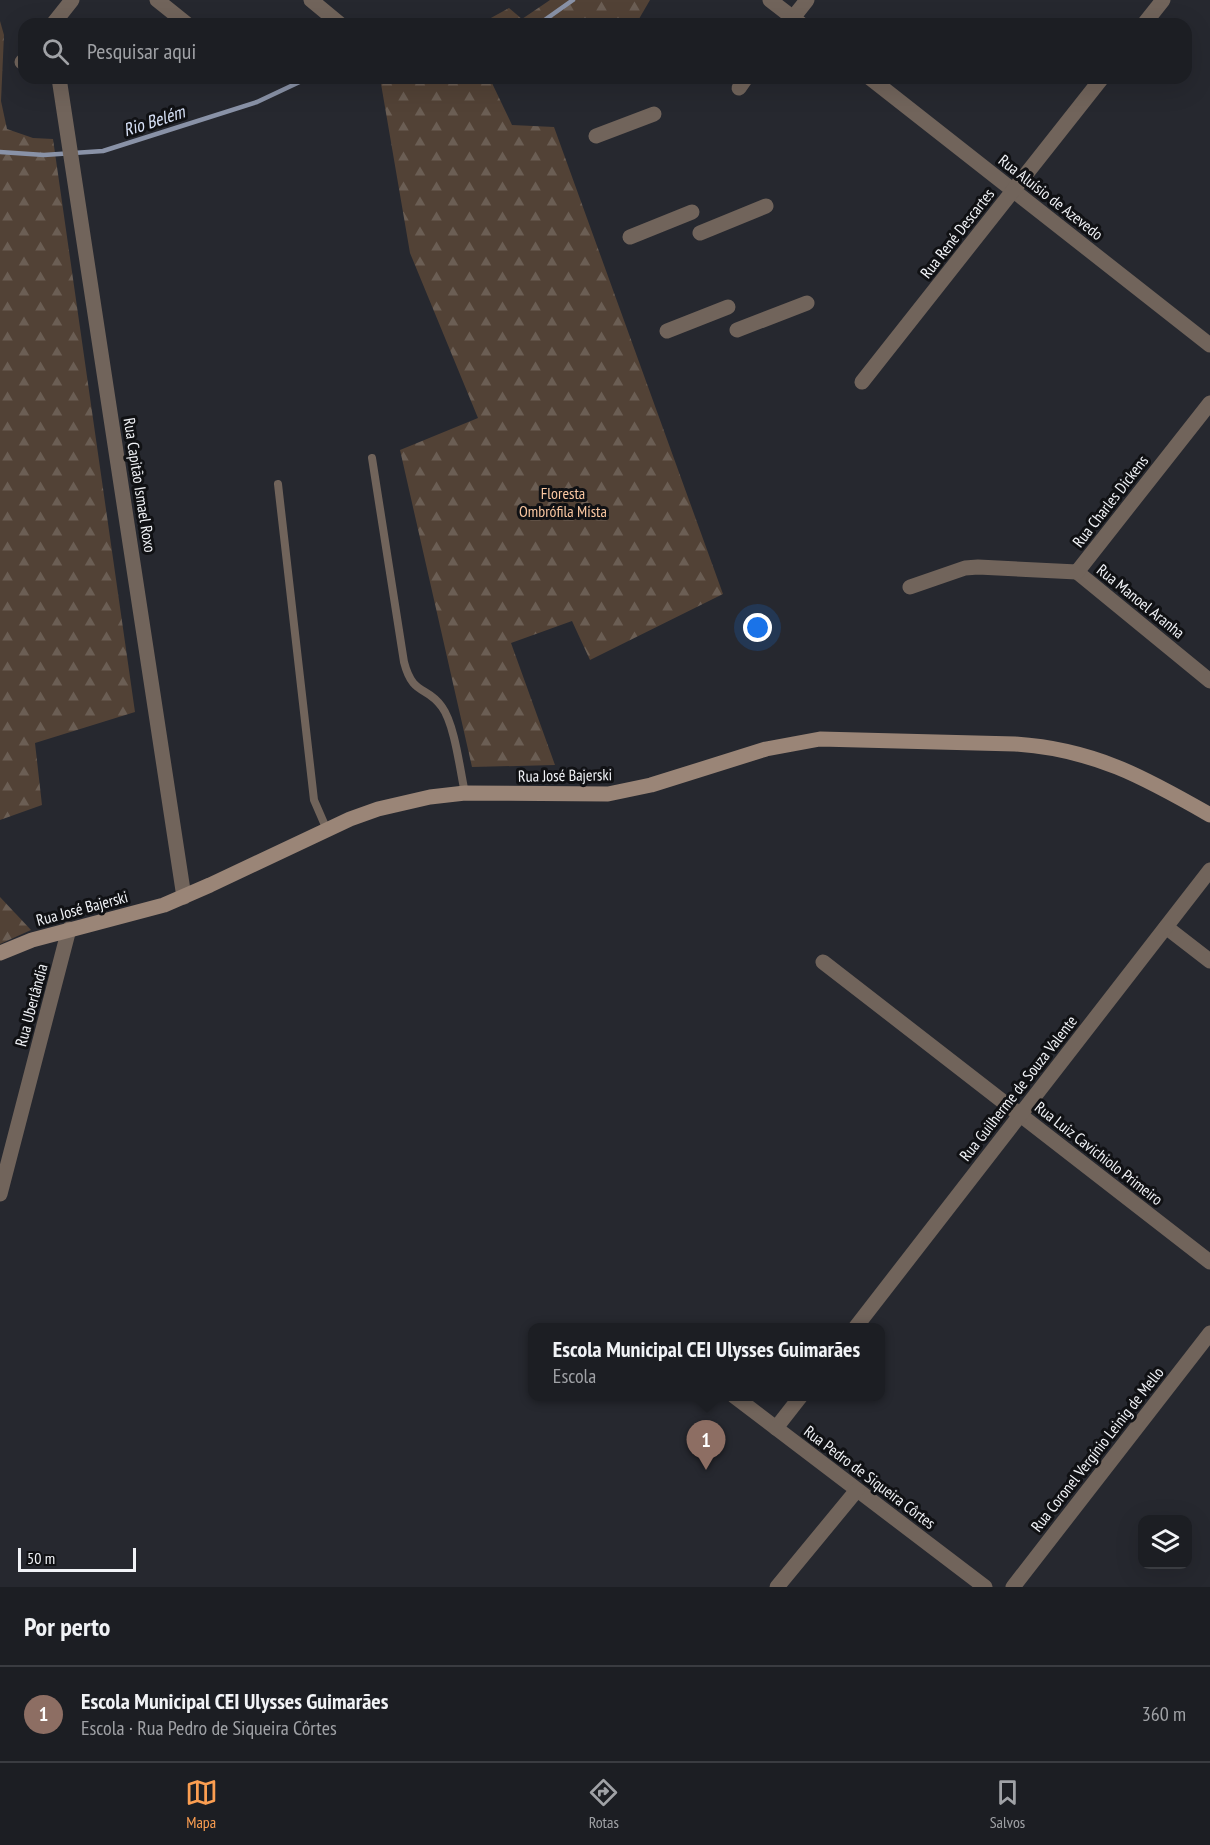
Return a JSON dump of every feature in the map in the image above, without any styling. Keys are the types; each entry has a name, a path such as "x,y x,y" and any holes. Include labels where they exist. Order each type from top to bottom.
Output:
{"main road":[{"name":"Rua José Bajerski","path":"0,953 32,940 142,911 184,897 327,830 378,809 430,797 465,793 608,794 651,785 736,757 792,743 819,739 1015,744 1068,751 1098,759 1139,776 1210,815"}],"street":[{"path":"57,18 72,0"},
{"path":"157,0 180,18"},
{"path":"311,0 333,18"},
{"path":"770,0 790,18"},
{"path":"796,18 807,0"},
{"path":"1149,18 1163,0"},
{"name":"Rua Capitão Ismael Roxo","path":"60,84 184,897"},
{"name":"Rua Aluísio de Azevedo","path":"878,84 1210,345"},
{"name":"Rua René Descartes","path":"862,382 1097,84"},
{"path":"596,136 654,114"},
{"path":"700,233 766,206"},
{"path":"630,237 692,212"},
{"path":"737,330 807,303"},
{"path":"667,331 729,307"},
{"name":"Rua Charles Dickens","path":"910,587 965,568 1077,572 1210,403"},
{"name":"Rua Manoel Aranha","path":"1077,572 1210,681"},
{"name":"Rua Guilherme de Souza Valente","path":"859,1323 1210,870"},
{"path":"1166,927 1210,961"},
{"name":"Rua Uberlândia","path":"0,1194 69,929"},
{"name":"Rua Luiz Cavichiolo Primeiro","path":"823,962 1210,1262"},
{"name":"Rua Coronel Vergínio Leinig de Mello","path":"1012,1587 1210,1333"},
{"name":"Rua Pedro de Siqueira Côrtes","path":"741,1401 985,1587"},
{"path":"776,1428 797,1401"},
{"path":"777,1587 857,1490"}],"lane":[{"path":"372,458 407,675 417,688 436,700 443,708 453,738 465,793"},
{"path":"278,484 314,800 327,830"}],"green space":[{"path":"550,0 650,0 640,18 523,18"},
{"path":"509,8 521,18 491,18"},
{"path":"0,21 4,35 1,101 7,129 33,138 53,139 135,712 35,743 42,805 0,820"},
{"name":"Floresta Ombrófila Mista","path":"381,84 492,84 512,125 554,127 723,594 590,660 572,621 511,643 555,765 472,767 400,450 478,418 410,253"},
{"path":"0,897 31,930 0,944"}],"waterway":[{"name":"Rio Belém","path":"548,18 573,0"},
{"name":"Rio Belém","path":"0,152 44,155 103,151 257,102 295,84"}],"place":[{"name":"Escola Municipal CEI Ulysses Guimarães","path":"706,1470"}]}
